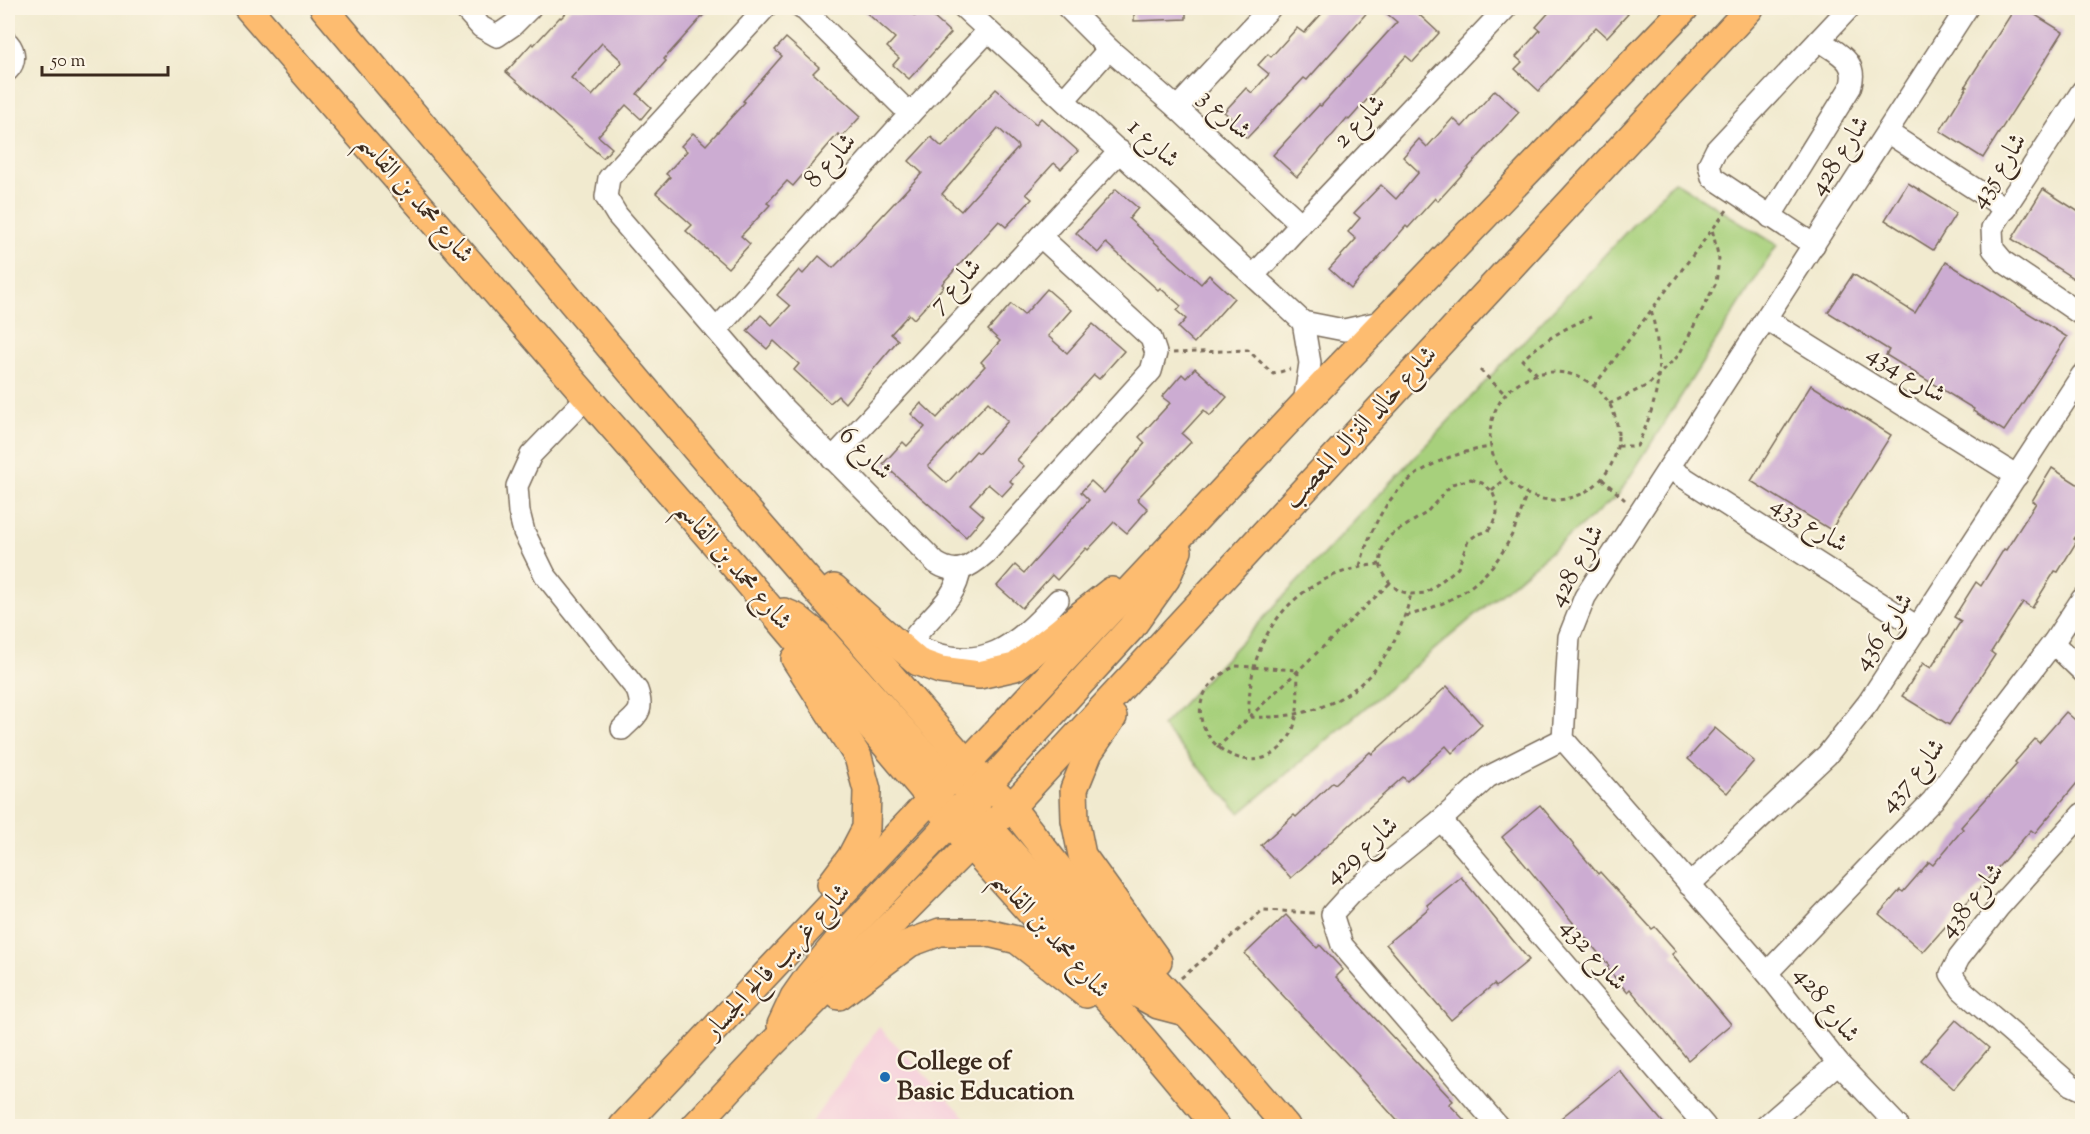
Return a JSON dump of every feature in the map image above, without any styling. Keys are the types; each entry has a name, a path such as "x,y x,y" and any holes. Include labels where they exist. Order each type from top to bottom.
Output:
{"main road":[{"name":"شارع محمد بن القاسم","path":"248,8 735,567 932,798"},
{"name":"شارع محمد بن القاسم","path":"324,8 753,518 970,796 1011,807 1098,918 1221,1050 1286,1126"},
{"path":"753,518 918,662 940,670 979,675 1015,667 1187,531 1304,404 1685,8"},
{"name":"شارع خالد النزال المعصب","path":"1011,807 1750,8"},
{"path":"770,1046 794,997 838,941 970,796 1131,628 1166,579 1187,531"},
{"path":"735,567 858,757 867,790 866,828 851,857 738,1005"},
{"path":"769,607 796,617 819,636 933,764 970,796 1138,994 1158,1005 1186,1013"},
{"path":"1178,626 1089,752 1074,789 1075,820 1082,855 1221,1050"},
{"path":"932,798 970,796"},
{"path":"970,796 970,845"},
{"name":"شارع غريب فالح الجسار","path":"623,1126 932,798"},
{"name":"شارع محمد بن القاسم","path":"970,845 1139,1034 1216,1126"},
{"name":"شارع غريب فالح الجسار","path":"696,1126 770,1046 970,845"},
{"path":"770,1046 910,943 940,932 984,932 1017,940 1139,1034"}],"street":[{"path":"464,8 481,27 497,36 513,25 530,8"},
{"name":"شارع 6","path":"765,8 609,178 606,197 616,215 785,410 936,563 947,570 960,569"},
{"path":"801,8 910,114"},
{"name":"شارع 1","path":"964,8 1303,322"},
{"name":"شارع 3","path":"1068,8 1109,49 1177,108 1301,224"},
{"path":"1177,108 1270,8"},
{"name":"شارع 2","path":"1254,275 1506,8"},
{"path":"1814,245 1712,177 1709,164 1716,150 1850,8"},
{"name":"شارع 428","path":"1898,1126 1838,1063 1767,973 1563,739 1569,638 1585,597 1967,8"},
{"name":"شارع 8","path":"716,330 910,114 988,31"},
{"path":"1770,217 1853,79 1853,70 1849,62 1819,40"},
{"path":"8,43 14,56 8,70"},
{"path":"1064,100 1109,49"},
{"name":"شارع 435","path":"2082,91 1992,228 1993,249 2004,262 2082,315"},
{"path":"1887,132 2006,208"},
{"name":"شارع 7","path":"832,459 1120,151"},
{"path":"1040,236 1151,338 1156,353 1151,371 986,553 974,564 960,569 957,586 952,596 916,635 915,644 944,657 962,660 992,654 1033,626 1058,600"},
{"name":"شارع 434","path":"1766,319 2017,476"},
{"path":"1304,404 1310,363 1303,322 1344,330 1385,321"},
{"name":"شارع 436","path":"1689,885 1827,755 1868,703 2082,375"},
{"path":"587,397 531,455 517,486 519,512 524,532 545,575 638,690 642,703 639,712 622,729"},
{"name":"شارع 433","path":"1669,468 1919,628"},
{"name":"شارع 437","path":"1767,973 1933,800 2053,643 2082,599"},
{"path":"2053,643 2082,671"},
{"name":"شارع 429","path":"1498,1126 1342,945 1332,914 1352,892 1441,820 1488,777 1563,739"},
{"name":"شارع 438","path":"2082,814 1998,908 1959,958 1951,974 1962,990 2071,1085 2082,1090"},
{"name":"شارع 432","path":"1441,820 1705,1126"},
{"path":"1766,1126 1838,1063"}],"path":[{"path":"1594,386 1737,195"},
{"path":"1609,404 1648,385 1679,356 1716,283 1719,259 1712,229"},
{"path":"1618,446 1637,446 1649,420 1657,393 1658,338 1651,310"},
{"path":"1537,374 1522,360 1542,342 1565,327 1590,317"},
{"path":"1156,353 1248,350 1273,374 1310,363"},
{"path":"1480,370 1505,394"},
{"path":"1567,373 1582,378 1594,386 1609,404 1618,429 1618,446 1612,463 1602,479 1590,490 1575,497 1558,501 1542,500 1526,495 1505,478 1495,464 1490,447 1490,428 1495,410 1505,394 1520,382 1537,374 1567,373"},
{"path":"1360,566 1367,541 1378,516 1414,475 1438,461 1463,452 1490,447"},
{"path":"1492,491 1505,478"},
{"path":"1471,479 1482,483 1492,491 1497,513 1494,523 1488,531 1468,541 1458,568 1426,593 1411,594 1399,591 1390,584 1380,564 1382,550 1388,537 1426,513 1452,484 1471,479"},
{"path":"1602,479 1640,513"},
{"path":"1406,616 1431,609 1455,598 1476,583 1494,565 1509,543 1520,520 1526,495"},
{"path":"1249,717 1248,700 1253,667 1262,643 1292,601 1312,585 1336,573 1360,566 1380,564"},
{"path":"1217,747 1390,584"},
{"path":"1249,717 1273,718 1321,708 1344,696 1364,681 1382,662 1396,640 1406,616 1411,594"},
{"path":"1236,666 1298,670 1296,715 1292,732 1281,747 1267,756 1250,759 1233,757 1217,747 1207,735 1201,719 1202,702 1209,686 1220,673 1236,666"},
{"path":"1174,984 1263,910 1332,914"}],"shaded area":[{"name":"College of Basic Education","path":"879,1027 974,1126 809,1126"}],"green space":[{"path":"1674,181 1777,245 1619,494 1240,813 1162,726"}],"building":[{"path":"571,8 710,8 664,59 666,61 637,94 651,107 641,119 626,105 598,136 612,148 603,158 506,72 532,43 534,45","holes":["602,43 622,63 592,96 571,78"]},
{"path":"861,8 905,8 915,16 923,8 951,33 909,79 893,65 899,58 887,47 895,38"},
{"path":"1134,8 1186,8 1186,19 1134,21"},
{"path":"1327,8 1371,8 1307,80 1304,78 1247,138 1231,124 1234,120 1224,112 1246,88 1252,93 1269,74 1258,65 1268,54 1271,57 1297,28 1304,33"},
{"path":"1380,8 1412,8 1439,33 1413,62 1406,56 1349,120 1347,118 1297,177 1273,155 1397,22"},
{"path":"1553,8 1620,8 1628,14 1607,37 1596,27 1539,91 1515,69 1522,62 1516,57 1540,30 1536,27"},
{"path":"2015,8 2024,8 2063,32 1983,158 1940,131 1967,87 1965,86"},
{"path":"786,38 819,67 813,73 861,116 841,138 838,134 793,186 787,181 767,203 770,205 741,236 750,244 728,268 686,231 692,225 656,193 670,177 666,174 687,151 681,146 693,133 706,145 782,56 775,50"},
{"path":"996,89 1036,124 1041,118 1078,151 1061,169 1054,163 1026,194 1032,199 1006,227 999,221 914,319 909,314 891,334 898,340 845,403 838,396 830,403 794,370 799,364 774,341 767,349 747,331 761,315 772,325 790,306 777,295 799,270 803,274 819,256 833,268 842,259 922,173 909,161 931,137 942,147","holes":["998,128 1018,148 961,211 942,194"]},
{"path":"1495,90 1519,112 1438,201 1435,198 1408,228 1406,226 1351,289 1329,269 1356,239 1348,232 1360,218 1354,213 1381,185 1396,199 1419,172 1403,157 1419,139 1427,147 1453,118 1462,127"},
{"path":"1908,183 1956,213 1933,250 1885,220"},
{"path":"1116,189 1138,208 1129,219 1201,284 1209,275 1234,298 1194,343 1178,328 1186,319 1177,311 1181,306 1160,288 1158,290 1106,243 1098,253 1076,233"},
{"path":"2043,189 2082,214 2082,284 2012,239"},
{"path":"1946,262 2067,337 2004,431 1973,411 1974,409 1886,355 1889,350 1828,312 1853,274 1915,313"},
{"path":"1047,289 1071,310 1048,336 1067,353 1093,324 1124,351 1099,379 1094,375 1017,460 1024,466 1010,481 1013,484 1002,496 988,484 970,504 984,516 966,537 883,464 903,442 907,446 925,427 911,414 921,403 937,418 985,366 981,362 1000,341 988,330 1011,304 1024,315","holes":["988,402 1008,421 947,483 928,466"]},
{"path":"1195,368 1227,397 1210,416 1204,410 1182,434 1191,442 1137,499 1148,509 1127,533 1114,522 1057,580 1052,575 1022,608 997,586 1015,565 1024,573 1089,500 1081,492 1091,481 1104,493 1145,443 1139,437 1170,403 1162,397 1182,374 1186,378"},
{"path":"1811,385 1891,435 1831,530 1751,481"},
{"path":"2052,468 2082,487 2082,526 2074,539 2077,541 2032,608 2023,602 1991,652 1995,655 1949,725 1902,696 1923,663 1931,668 1961,621 1954,617 1976,582 1981,586 2004,549 2006,550 2036,503 2032,501"},
{"path":"1447,686 1482,725 1452,753 1446,746 1407,781 1403,777 1291,878 1261,845 1294,815 1296,817 1333,782 1335,784 1370,752 1372,754"},
{"path":"2066,712 2082,726 2082,777 2035,833 2031,830 1923,952 1879,914 1900,890 1903,892 1929,862 1933,865 1963,829 1961,827 2017,764 2015,762 2035,739 2039,743"},
{"path":"1715,728 1754,761 1727,793 1688,759"},
{"path":"1540,805 1598,874 1600,872 1652,929 1655,927 1676,951 1672,954 1731,1024 1688,1060 1630,989 1627,992 1607,968 1609,966 1502,837"},
{"path":"1461,877 1529,960 1496,987 1494,984 1451,1020 1386,944"},
{"path":"1286,915 1317,948 1320,945 1343,970 1336,977 1453,1101 1449,1104 1470,1126 1402,1126 1359,1076 1245,954"},
{"path":"1956,1020 1989,1048 1954,1089 1921,1060"},
{"path":"1619,1070 1666,1126 1551,1126 1582,1101"}],"place":[{"name":"College of Basic Education","path":"885,1077"}]}
